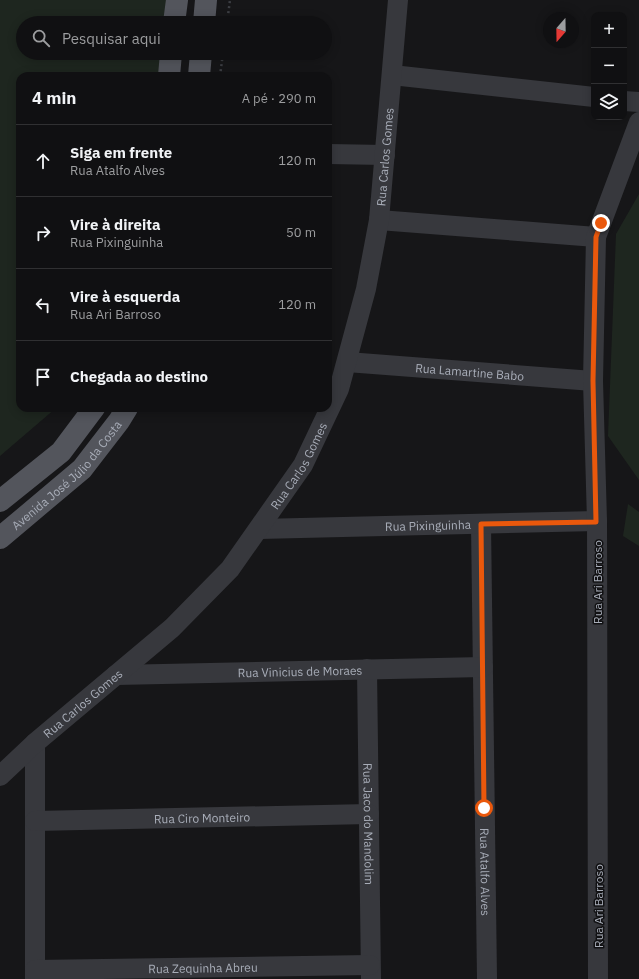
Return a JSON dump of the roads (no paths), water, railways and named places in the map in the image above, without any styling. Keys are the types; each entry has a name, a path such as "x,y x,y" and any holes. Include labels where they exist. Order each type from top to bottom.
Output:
{"main road":[{"path":"175,16 177,0"},
{"path":"205,16 206,0"},
{"path":"169,72 170,60"},
{"path":"199,72 200,60"},
{"name":"Avenida José Júlio da Costa","path":"0,501 61,452 91,412"},
{"name":"Avenida José Júlio da Costa","path":"0,538 82,469 125,412"}],"street":[{"name":"Rua Carlos Gomes","path":"332,403 339,389 366,289 379,220 398,0"},
{"path":"392,75 591,97"},
{"path":"627,101 639,102"},
{"name":"Rua Ari Barroso","path":"598,979 596,522 593,381 596,237 639,122"},
{"path":"332,154 385,155"},
{"path":"379,220 596,237"},
{"name":"Rua Lamartine Babo","path":"347,362 593,381"},
{"name":"Rua Carlos Gomes","path":"0,776 35,743 172,628 230,569 302,465 328,412"},
{"name":"Rua Pixinguinha","path":"259,529 596,522"},
{"name":"Rua Atalfo Alves","path":"481,524 487,979"},
{"name":"Rua Vinicius de Moraes","path":"116,674 483,668"},
{"name":"Rua Jaco do Mandolim","path":"367,669 371,972"},
{"path":"35,743 35,975"},
{"name":"Rua Ciro Monteiro","path":"35,821 369,814"},
{"name":"Rua Zequinha Abreu","path":"35,975 371,972"}]}
